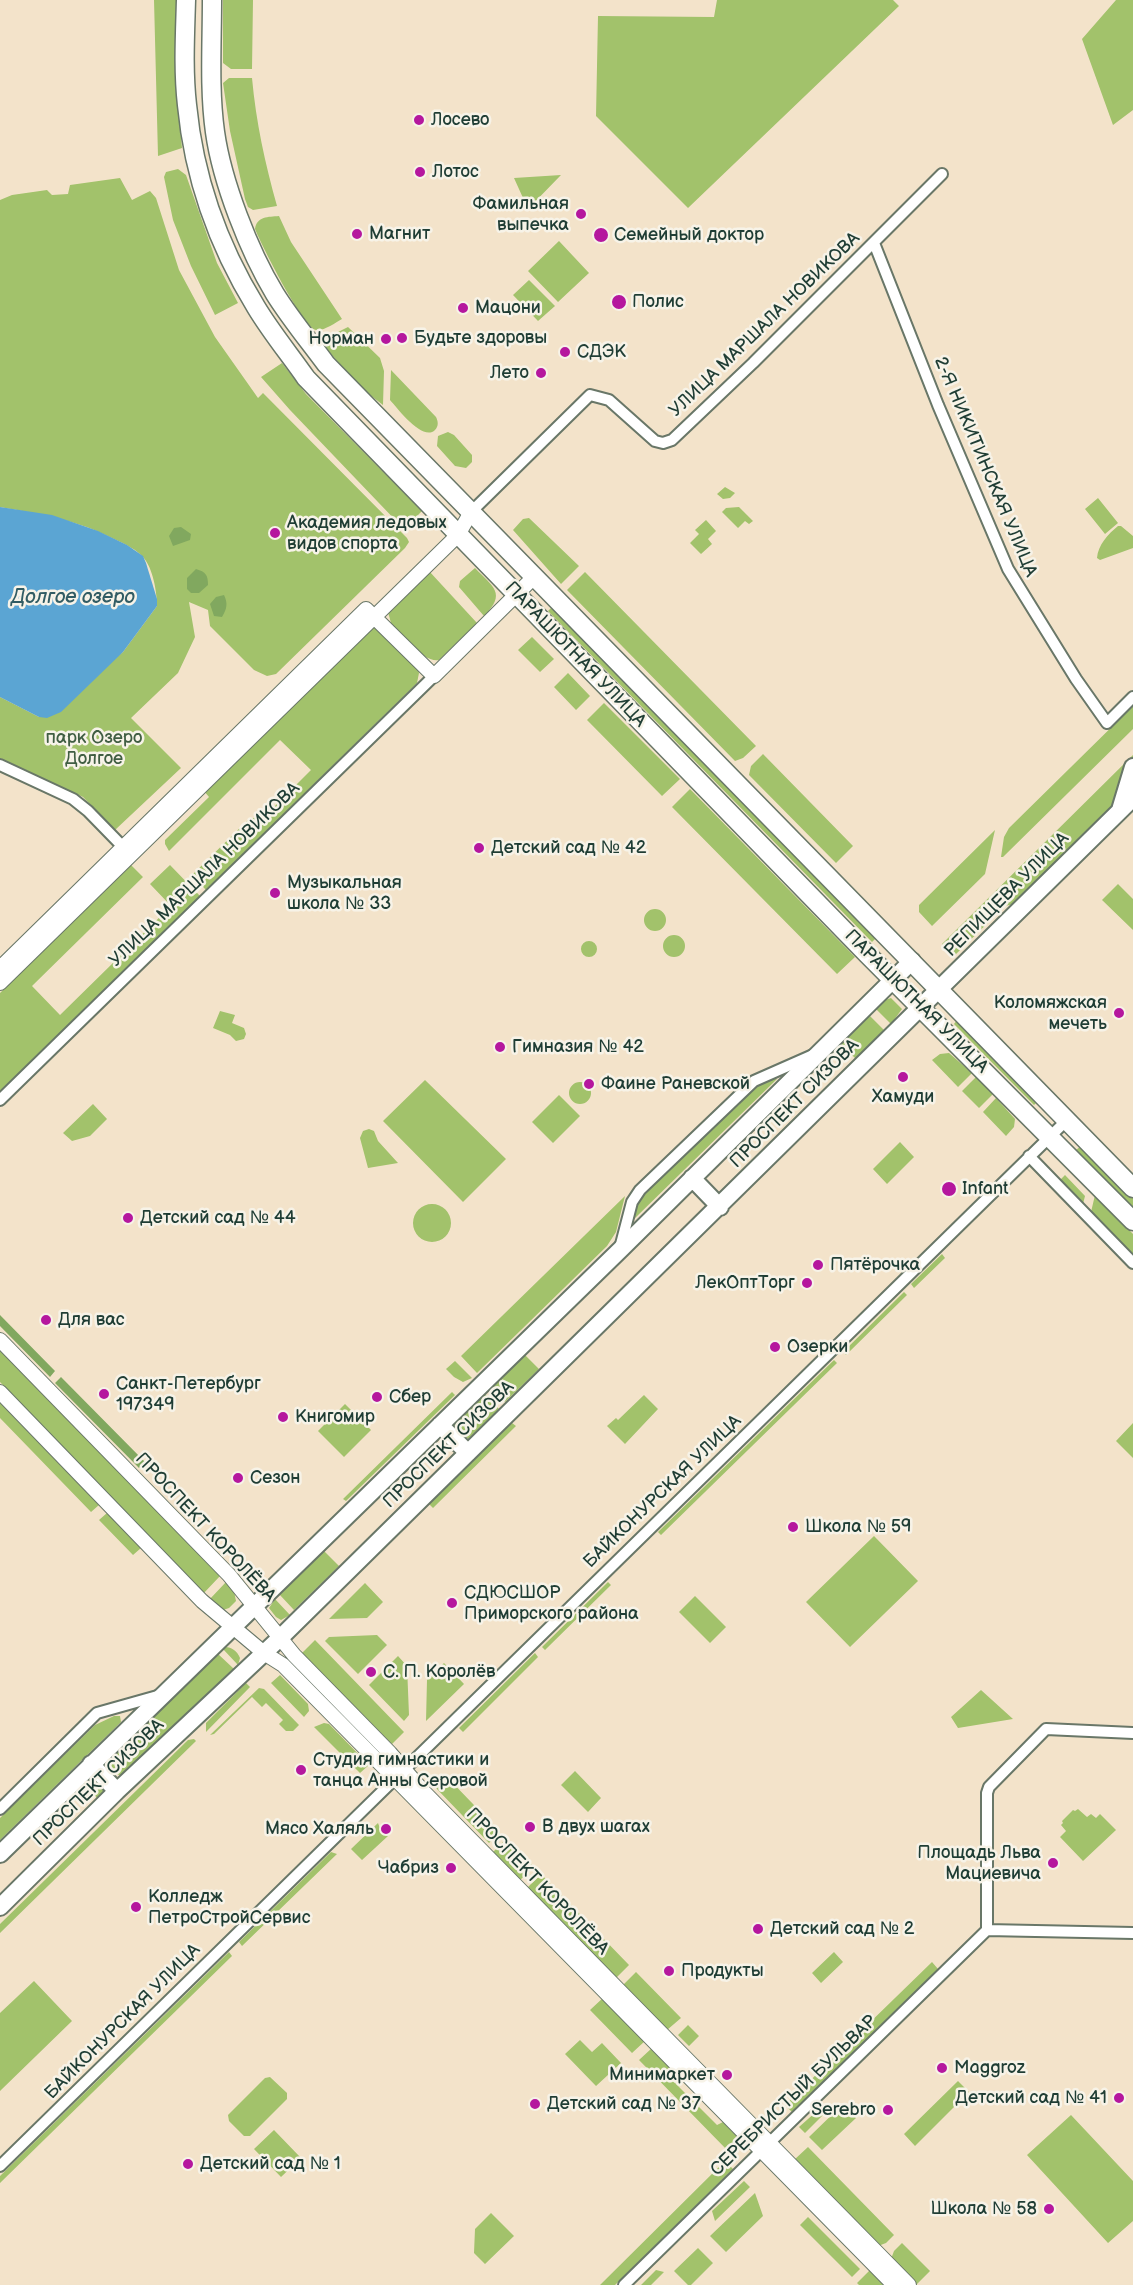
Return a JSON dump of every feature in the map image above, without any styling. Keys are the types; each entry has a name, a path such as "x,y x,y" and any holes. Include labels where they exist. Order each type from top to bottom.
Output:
{"main road":[{"name":"ПАРАШЮТНАЯ УЛИЦА","path":"186,0 185,74 192,148 205,198 227,255 256,309 306,378 893,980 1133,1221"},
{"name":"ПАРАШЮТНАЯ УЛИЦА","path":"212,0 215,133 228,187 251,247 275,294 326,364 1133,1188"},
{"name":"РЕПИЩЕВА УЛИЦА","path":"1119,811 1133,767"},
{"name":"РЕПИЩЕВА УЛИЦА","path":"921,1007 1133,798"},
{"path":"893,980 912,961"},
{"name":"ПРОСПЕКТ СИЗОВА","path":"0,1854 620,1250 893,980"},
{"name":"ПРОСПЕКТ СИЗОВА","path":"0,1907 117,1791 280,1638 921,1007"},
{"path":"692,1178 720,1207"},
{"path":"440,1425 468,1453"},
{"path":"91,1764 117,1791"}],"street":[{"name":"УЛИЦА МАРШАЛА НОВИКОВА","path":"0,983 127,851 370,613 458,535 471,512 590,395 609,400 655,441 663,443 672,440 942,174"},
{"name":"2-Я НИКИТИНСКАЯ УЛИЦА","path":"874,243 938,405 1008,569 1076,679 1107,723 1133,697"},
{"name":"УЛИЦА МАРШАЛА НОВИКОВА","path":"0,1100 535,576"},
{"path":"370,613 434,675"},
{"path":"0,765 73,799 127,851"},
{"name":"УЛИЦА МАРШАЛА НОВИКОВА","path":"0,968 127,851"},
{"path":"620,1250 632,1202 640,1190 754,1081 819,1053"},
{"name":"БАЙКОНУРСКАЯ УЛИЦА","path":"0,2166 1066,1120"},
{"path":"1029,1156 1133,1263"},
{"name":"ПРОСПЕКТ КОРОЛЁВА","path":"0,1340 229,1575 280,1638 399,1773"},
{"name":"ПРОСПЕКТ КОРОЛЁВА","path":"0,1392 202,1601 264,1653 283,1665 399,1773 766,2147 909,2285"},
{"path":"0,1809 97,1713 162,1695"},
{"path":"1133,1733 1046,1729 989,1787 987,1793 987,1930 1133,1933"},
{"name":"СЕРЕБРИСТЫЙ БУЛЬВАР","path":"624,2285 987,1930"},
{"name":"ПРОСПЕКТ КОРОЛЁВА","path":"766,2147 894,2285"}],"green space":[{"path":"154,0 176,0 175,76 182,148 158,156"},
{"path":"223,0 253,0 252,69 231,69 223,63"},
{"path":"717,0 893,0 899,6 688,208 596,116 598,16 714,17"},
{"path":"1116,0 1133,0 1133,110 1113,125 1082,39"},
{"path":"229,78 252,78 262,142 277,206 253,210 248,207 245,199 230,131 223,83"},
{"path":"178,169 186,175 217,263 238,303 215,315 191,266 173,220 164,177 166,172"},
{"path":"561,175 528,209 514,178"},
{"name":"парк Озеро Долгое","path":"120,178 132,200 150,191 156,198 179,270 215,337 258,398 263,393 409,542 276,674 267,676 254,670 210,626 208,610 189,602 195,637 178,673 131,718 181,768 115,830 83,797 0,758 0,697 39,717 123,652 157,606 155,587 149,567 143,557 123,543 73,522 0,507 0,200 12,195 47,190 52,195 68,194 70,185"},
{"path":"279,216 291,242 342,319 326,328 316,330 302,315 283,284 255,229 261,219"},
{"path":"559,241 589,273 558,302 528,271"},
{"path":"529,280 555,306 538,321 513,295"},
{"path":"348,327 380,358 384,371 383,405 361,388 324,346 328,337"},
{"path":"282,363 306,394 422,511 407,526 400,525 261,377"},
{"path":"391,370 436,417 438,424 435,430 430,433 418,428 390,400"},
{"path":"448,432 454,435 472,455 472,462 466,468 455,466 437,446 438,436"},
{"path":"725,487 735,493 730,498 723,499 717,494"},
{"path":"1098,498 1118,523 1105,534 1085,509"},
{"path":"739,507 753,521 749,524 745,521 738,528 722,512 726,508"},
{"path":"529,518 579,566 561,584 513,530 523,519"},
{"path":"706,520 716,531 708,539 712,544 701,554 690,543 699,534 695,530"},
{"path":"1118,526 1133,536 1133,548 1100,560 1097,558 1101,544"},
{"path":"181,527 191,534 190,540 173,546 169,536 174,528"},
{"path":"475,568 495,590 495,601 484,616 459,587 460,581"},
{"path":"196,569 206,574 208,585 199,593 191,593 187,589 187,578"},
{"path":"429,571 477,623 439,660 426,657 413,647 391,623 388,612"},
{"path":"585,572 756,746 743,758 735,761 567,590"},
{"path":"224,595 226,609 224,614 222,617 214,616 210,604 216,597"},
{"path":"553,606 877,937 872,942 548,611"},
{"path":"370,629 379,630 417,667 419,673 417,683 206,890 192,875 249,819 266,815 311,770 280,740 169,851 165,840 209,797 204,791"},
{"path":"532,637 554,659 540,672 518,650"},
{"path":"568,673 590,696 576,710 554,687"},
{"path":"604,703 680,779 662,796 587,720"},
{"path":"1133,706 1133,729 1001,857 1004,837 1009,828"},
{"path":"763,754 853,846 836,863 749,775 751,766"},
{"path":"1133,755 1133,787 1014,904 1005,906 954,956 942,944"},
{"path":"690,789 855,957 837,974 672,807"},
{"path":"995,830 985,874 932,926 919,912 919,905"},
{"path":"131,865 143,877 32,986 60,1015 171,906 150,884 170,865 200,896 0,1093 0,993"},
{"path":"1118,884 1133,899 1133,930 1102,900"},
{"path":"655,909 663,912 666,920 663,928 655,931 647,928 644,920 647,912"},
{"path":"670,935 678,935 685,942 685,950 678,957 670,957 663,950 663,942"},
{"path":"589,941 597,949 589,957 581,949"},
{"path":"891,998 902,1009 891,1024 876,1009 885,1000"},
{"path":"220,1011 235,1015 232,1023 244,1028 246,1034 244,1039 236,1041 230,1035 213,1028"},
{"path":"869,1015 884,1030 856,1059 841,1044"},
{"path":"957,1020 1037,1102 1034,1105 954,1024"},
{"path":"949,1053 972,1073 958,1087 932,1060 940,1054"},
{"path":"773,1077 777,1079 632,1221 633,1212 642,1194 756,1083"},
{"path":"976,1077 993,1094 979,1108 962,1091"},
{"path":"425,1080 506,1159 463,1202 383,1121"},
{"path":"580,1082 588,1085 591,1093 588,1101 580,1104 572,1101 569,1093 572,1085"},
{"path":"559,1095 580,1116 553,1143 532,1122"},
{"path":"996,1098 1015,1119 1014,1127 1006,1136 983,1112"},
{"path":"93,1104 107,1119 90,1136 72,1141 63,1133"},
{"path":"369,1129 374,1131 378,1141 398,1163 368,1168 360,1138 363,1131"},
{"path":"900,1142 914,1157 887,1184 873,1169"},
{"path":"1081,1146 1133,1198 1133,1208 1076,1150"},
{"path":"1065,1175 1085,1196 1083,1204 1060,1180"},
{"path":"1095,1195 1133,1234 1133,1256 1091,1212"},
{"path":"625,1196 616,1232 607,1246 477,1373 461,1356"},
{"path":"432,1204 445,1210 451,1223 445,1236 432,1242 419,1236 413,1223 419,1210"},
{"path":"942,1254 945,1258 914,1288 911,1284"},
{"path":"904,1292 907,1295 846,1355 843,1352"},
{"path":"0,1315 55,1371 50,1377 0,1326"},
{"path":"0,1351 220,1576 203,1594 0,1382"},
{"path":"524,1354 539,1369 505,1402 490,1387"},
{"path":"834,1360 837,1363 661,1535 658,1532"},
{"path":"455,1361 472,1378 463,1382 446,1369"},
{"path":"61,1377 145,1462 139,1468 55,1383"},
{"path":"452,1392 455,1395 346,1501 343,1499"},
{"path":"484,1393 499,1409 468,1439 453,1424"},
{"path":"644,1395 658,1409 625,1444 607,1426 616,1418 618,1420"},
{"path":"0,1403 99,1505 91,1512 0,1418"},
{"path":"345,1404 371,1430 344,1457 318,1431"},
{"path":"512,1423 516,1426 433,1508 429,1504"},
{"path":"1133,1423 1133,1458 1116,1441"},
{"path":"107,1513 141,1548 133,1555 99,1520"},
{"path":"874,1536 918,1581 850,1647 806,1602"},
{"path":"323,1550 339,1566 294,1610 279,1594"},
{"path":"226,1582 234,1591 236,1601 223,1610 209,1600"},
{"path":"608,1582 611,1585 545,1650 542,1647"},
{"path":"365,1583 383,1602 367,1618 329,1619"},
{"path":"695,1596 726,1627 710,1643 679,1612"},
{"path":"275,1599 290,1615 281,1620 276,1617 269,1608"},
{"path":"377,1635 387,1645 358,1674 325,1641 329,1637"},
{"path":"315,1640 404,1732 392,1744 302,1653"},
{"path":"225,1647 237,1653 240,1658 238,1665 222,1648"},
{"path":"217,1653 234,1669 127,1773 122,1776 111,1772 109,1768 111,1758"},
{"path":"535,1653 538,1657 463,1732 459,1728"},
{"path":"398,1656 407,1666 409,1715 404,1721 369,1685"},
{"path":"444,1663 464,1684 426,1721 427,1680"},
{"path":"280,1675 308,1704 309,1711 304,1717 271,1683"},
{"path":"246,1683 250,1687 206,1732 206,1723"},
{"path":"259,1688 264,1689 299,1725 293,1731 286,1731 279,1724 283,1720 266,1703 262,1707 252,1697 214,1734 210,1735"},
{"path":"981,1690 1013,1719 958,1728 951,1717"},
{"path":"114,1716 120,1716 121,1722 0,1840 0,1818 95,1725"},
{"path":"324,1723 329,1724 369,1765 360,1773 314,1727"},
{"path":"188,1740 196,1741 0,1933 0,1924"},
{"path":"575,1771 601,1798 588,1812 561,1785"},
{"path":"446,1776 500,1832 489,1843 435,1787"},
{"path":"90,1780 97,1780 104,1789 99,1800 84,1784"},
{"path":"1078,1809 1087,1817 1091,1814 1096,1818 1100,1814 1116,1830 1083,1861 1060,1837 1066,1831 1061,1825 1062,1821 1073,1810"},
{"path":"378,1823 382,1834 388,1836 362,1860 351,1849"},
{"path":"506,1839 534,1867 519,1881 492,1853"},
{"path":"331,1852 337,1854 242,1946 239,1942"},
{"path":"541,1874 629,1965 616,1978 527,1888"},
{"path":"229,1952 232,1956 0,2183 0,2176"},
{"path":"834,1952 843,1962 821,1983 812,1973"},
{"path":"932,1962 938,1969 792,2112 785,2105"},
{"path":"636,1972 681,2018 667,2030 623,1985"},
{"path":"34,1981 72,2021 0,2091 0,2013"},
{"path":"604,1997 645,2041 632,2053 590,2010"},
{"path":"688,2025 699,2036 689,2046 678,2035"},
{"path":"580,2040 592,2052 602,2043 621,2063 596,2086 565,2054"},
{"path":"652,2048 669,2066 667,2075 717,2125 723,2122 741,2139 728,2151 639,2060"},
{"path":"270,2077 287,2093 287,2099 250,2136 244,2136 229,2121 228,2115 265,2078"},
{"path":"958,2081 969,2092 915,2146 904,2134"},
{"path":"843,2104 856,2118 822,2150 809,2137"},
{"path":"817,2111 824,2114 805,2133 799,2127"},
{"path":"1071,2115 1133,2181 1133,2221 1108,2243 1027,2155"},
{"path":"274,2130 301,2158 281,2177 254,2149"},
{"path":"808,2147 894,2235 886,2243 878,2246 794,2160"},
{"path":"725,2161 733,2169 615,2285 600,2285"},
{"path":"744,2181 750,2187 715,2221 712,2211"},
{"path":"755,2193 763,2216 726,2252 710,2236"},
{"path":"491,2213 514,2236 485,2264 474,2253 475,2229"},
{"path":"808,2217 860,2269 852,2277 800,2225"},
{"path":"902,2243 930,2271 916,2285 891,2259 894,2251"},
{"path":"698,2248 713,2263 691,2285 688,2285 674,2271"},
{"path":"656,2270 664,2272 651,2285 641,2285"},
{"path":"870,2270 885,2285 859,2285 857,2283"}],"water":[{"name":"Долгое озеро","path":"0,507 52,515 98,531 127,545 143,556 157,599 157,606 123,652 61,712 47,718 39,717 0,697"}],"place":[{"name":"Лосево","path":"419,120"},
{"name":"Лотос","path":"420,172"},
{"name":"Фамильная выпечка","path":"581,214"},
{"name":"Магнит","path":"357,234"},
{"name":"Семейный доктор","path":"601,235"},
{"name":"Полис","path":"619,302"},
{"name":"Мацони","path":"463,308"},
{"name":"Будьте здоровы","path":"402,338"},
{"name":"Норман","path":"386,339"},
{"name":"СДЭК","path":"565,352"},
{"name":"Лето","path":"541,373"},
{"name":"Академия ледовых видов спорта","path":"275,533"},
{"name":"Детский сад № 42","path":"479,848"},
{"name":"Музыкальная школа № 33","path":"275,893"},
{"name":"Коломяжская мечеть","path":"1119,1013"},
{"name":"Гимназия № 42","path":"500,1047"},
{"name":"Хамуди","path":"903,1077"},
{"name":"Фаине Раневской","path":"589,1084"},
{"name":"Infant","path":"949,1189"},
{"name":"Детский сад № 44","path":"128,1218"},
{"name":"Пятёрочка","path":"818,1265"},
{"name":"ЛекОптТорг","path":"807,1283"},
{"name":"Для вас","path":"46,1320"},
{"name":"Озерки","path":"775,1347"},
{"name":"Санкт-Петербург 197349","path":"104,1394"},
{"name":"Сбер","path":"377,1397"},
{"name":"Книгомир","path":"283,1417"},
{"name":"Сезон","path":"238,1478"},
{"name":"Школа № 59","path":"793,1527"},
{"name":"СДЮСШОР Приморского района","path":"452,1603"},
{"name":"С. П. Королёв","path":"371,1672"},
{"name":"Студия гимнастики и танца Анны Серовой","path":"301,1770"},
{"name":"В двух шагах","path":"530,1827"},
{"name":"Мясо Халяль","path":"386,1829"},
{"name":"Площадь Льва Мациевича","path":"1053,1863"},
{"name":"Чабриз","path":"451,1868"},
{"name":"Колледж ПетроСтройСервис","path":"136,1907"},
{"name":"Детский сад № 2","path":"758,1929"},
{"name":"Продукты","path":"669,1971"},
{"name":"Maggroz","path":"942,2068"},
{"name":"Минимаркет","path":"727,2075"},
{"name":"Детский сад № 41","path":"1119,2098"},
{"name":"Детский сад № 37","path":"535,2104"},
{"name":"Serebro","path":"888,2110"},
{"name":"Детский сад № 1","path":"188,2164"},
{"name":"Школа № 58","path":"1049,2209"}]}
